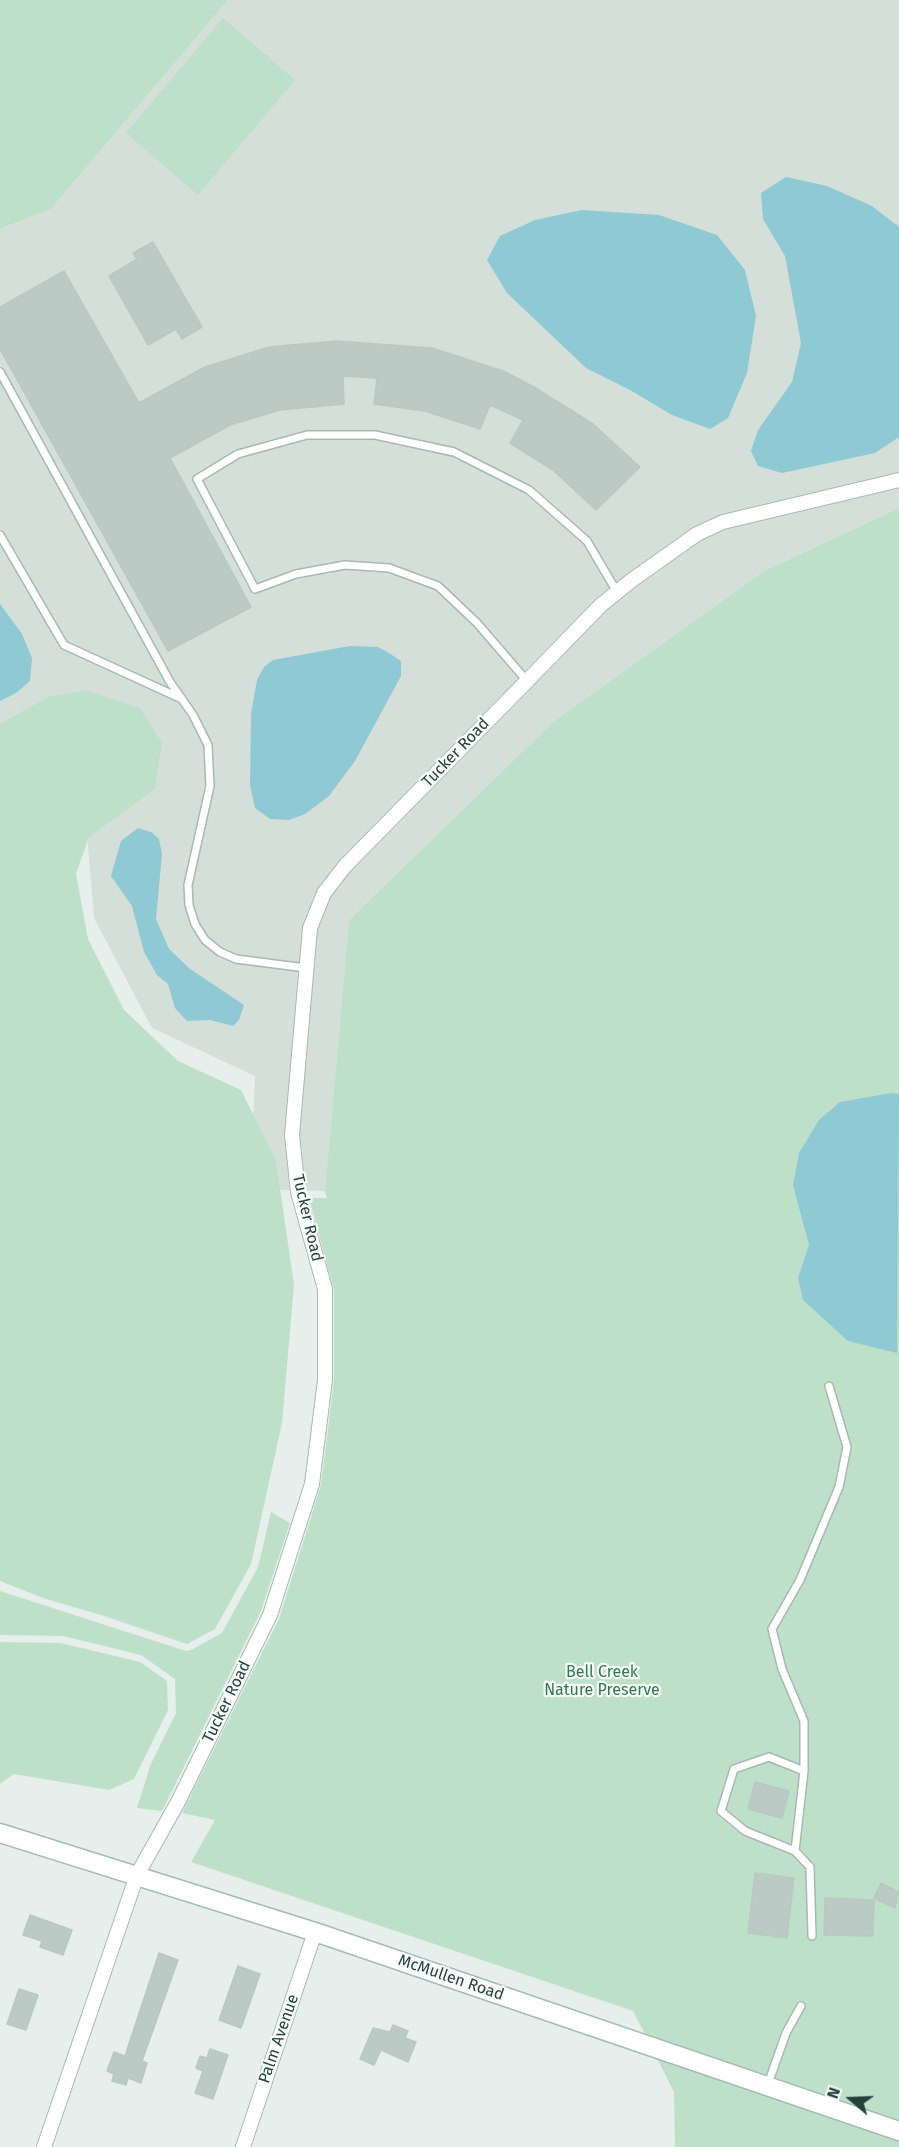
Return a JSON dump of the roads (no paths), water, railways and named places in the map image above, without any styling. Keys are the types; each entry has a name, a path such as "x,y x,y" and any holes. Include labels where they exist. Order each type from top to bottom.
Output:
{"street":[{"name":"Tucker Road","path":"44,2147 137,1875 178,1802 270,1615 312,1484 325,1380 325,1289 298,1191 292,1135 310,928 324,893 335,878 617,592 697,534 723,522 899,480"},
{"name":"McMullen Road","path":"0,1833 315,1932 899,2131"},
{"name":"Palm Avenue","path":"243,2147 315,1932"}],"lane":[{"path":"0,372 170,682 202,729 211,765 210,786 188,885 189,905 195,924 205,940 220,952 236,959 306,968"},
{"path":"527,681 477,623 438,586 388,568 345,565 296,574 255,589 197,479 238,454 307,435 375,435 454,452 529,490 587,541 617,592"},
{"path":"0,535 64,645 184,700"},
{"path":"795,1851 804,1771 804,1721 782,1669 772,1629 800,1580 839,1487 847,1447 829,1386"},
{"path":"804,1771 769,1757 734,1769 721,1811 745,1831 795,1851 810,1867 812,1936"},
{"path":"767,2086 786,2033 801,2006"}],"water":[{"path":"786,177 827,186 872,206 899,227 899,437 875,453 782,473 758,466 751,451 758,430 792,382 801,343 785,256 763,219 761,193"},
{"path":"582,210 659,215 717,235 745,270 756,316 747,373 728,418 710,429 672,415 586,368 507,293 487,260 500,236 535,220"},
{"path":"0,604 22,634 32,658 30,681 16,693 0,701"},
{"path":"350,646 378,647 389,653 401,661 401,676 355,761 329,796 305,814 289,820 270,819 255,808 250,785 251,714 257,680 264,667 273,660"},
{"path":"138,828 151,832 159,839 162,854 156,919 169,949 190,969 244,1005 239,1020 233,1026 210,1020 187,1021 175,1008 168,984 157,975 144,952 132,906 111,876 121,841"},
{"path":"891,1093 899,1094 897,1353 848,1341 803,1300 798,1278 809,1245 793,1185 799,1153 819,1120 840,1102"}],"park label":[{"name":"Bell Creek Nature Preserve","path":"602,1682"}]}
